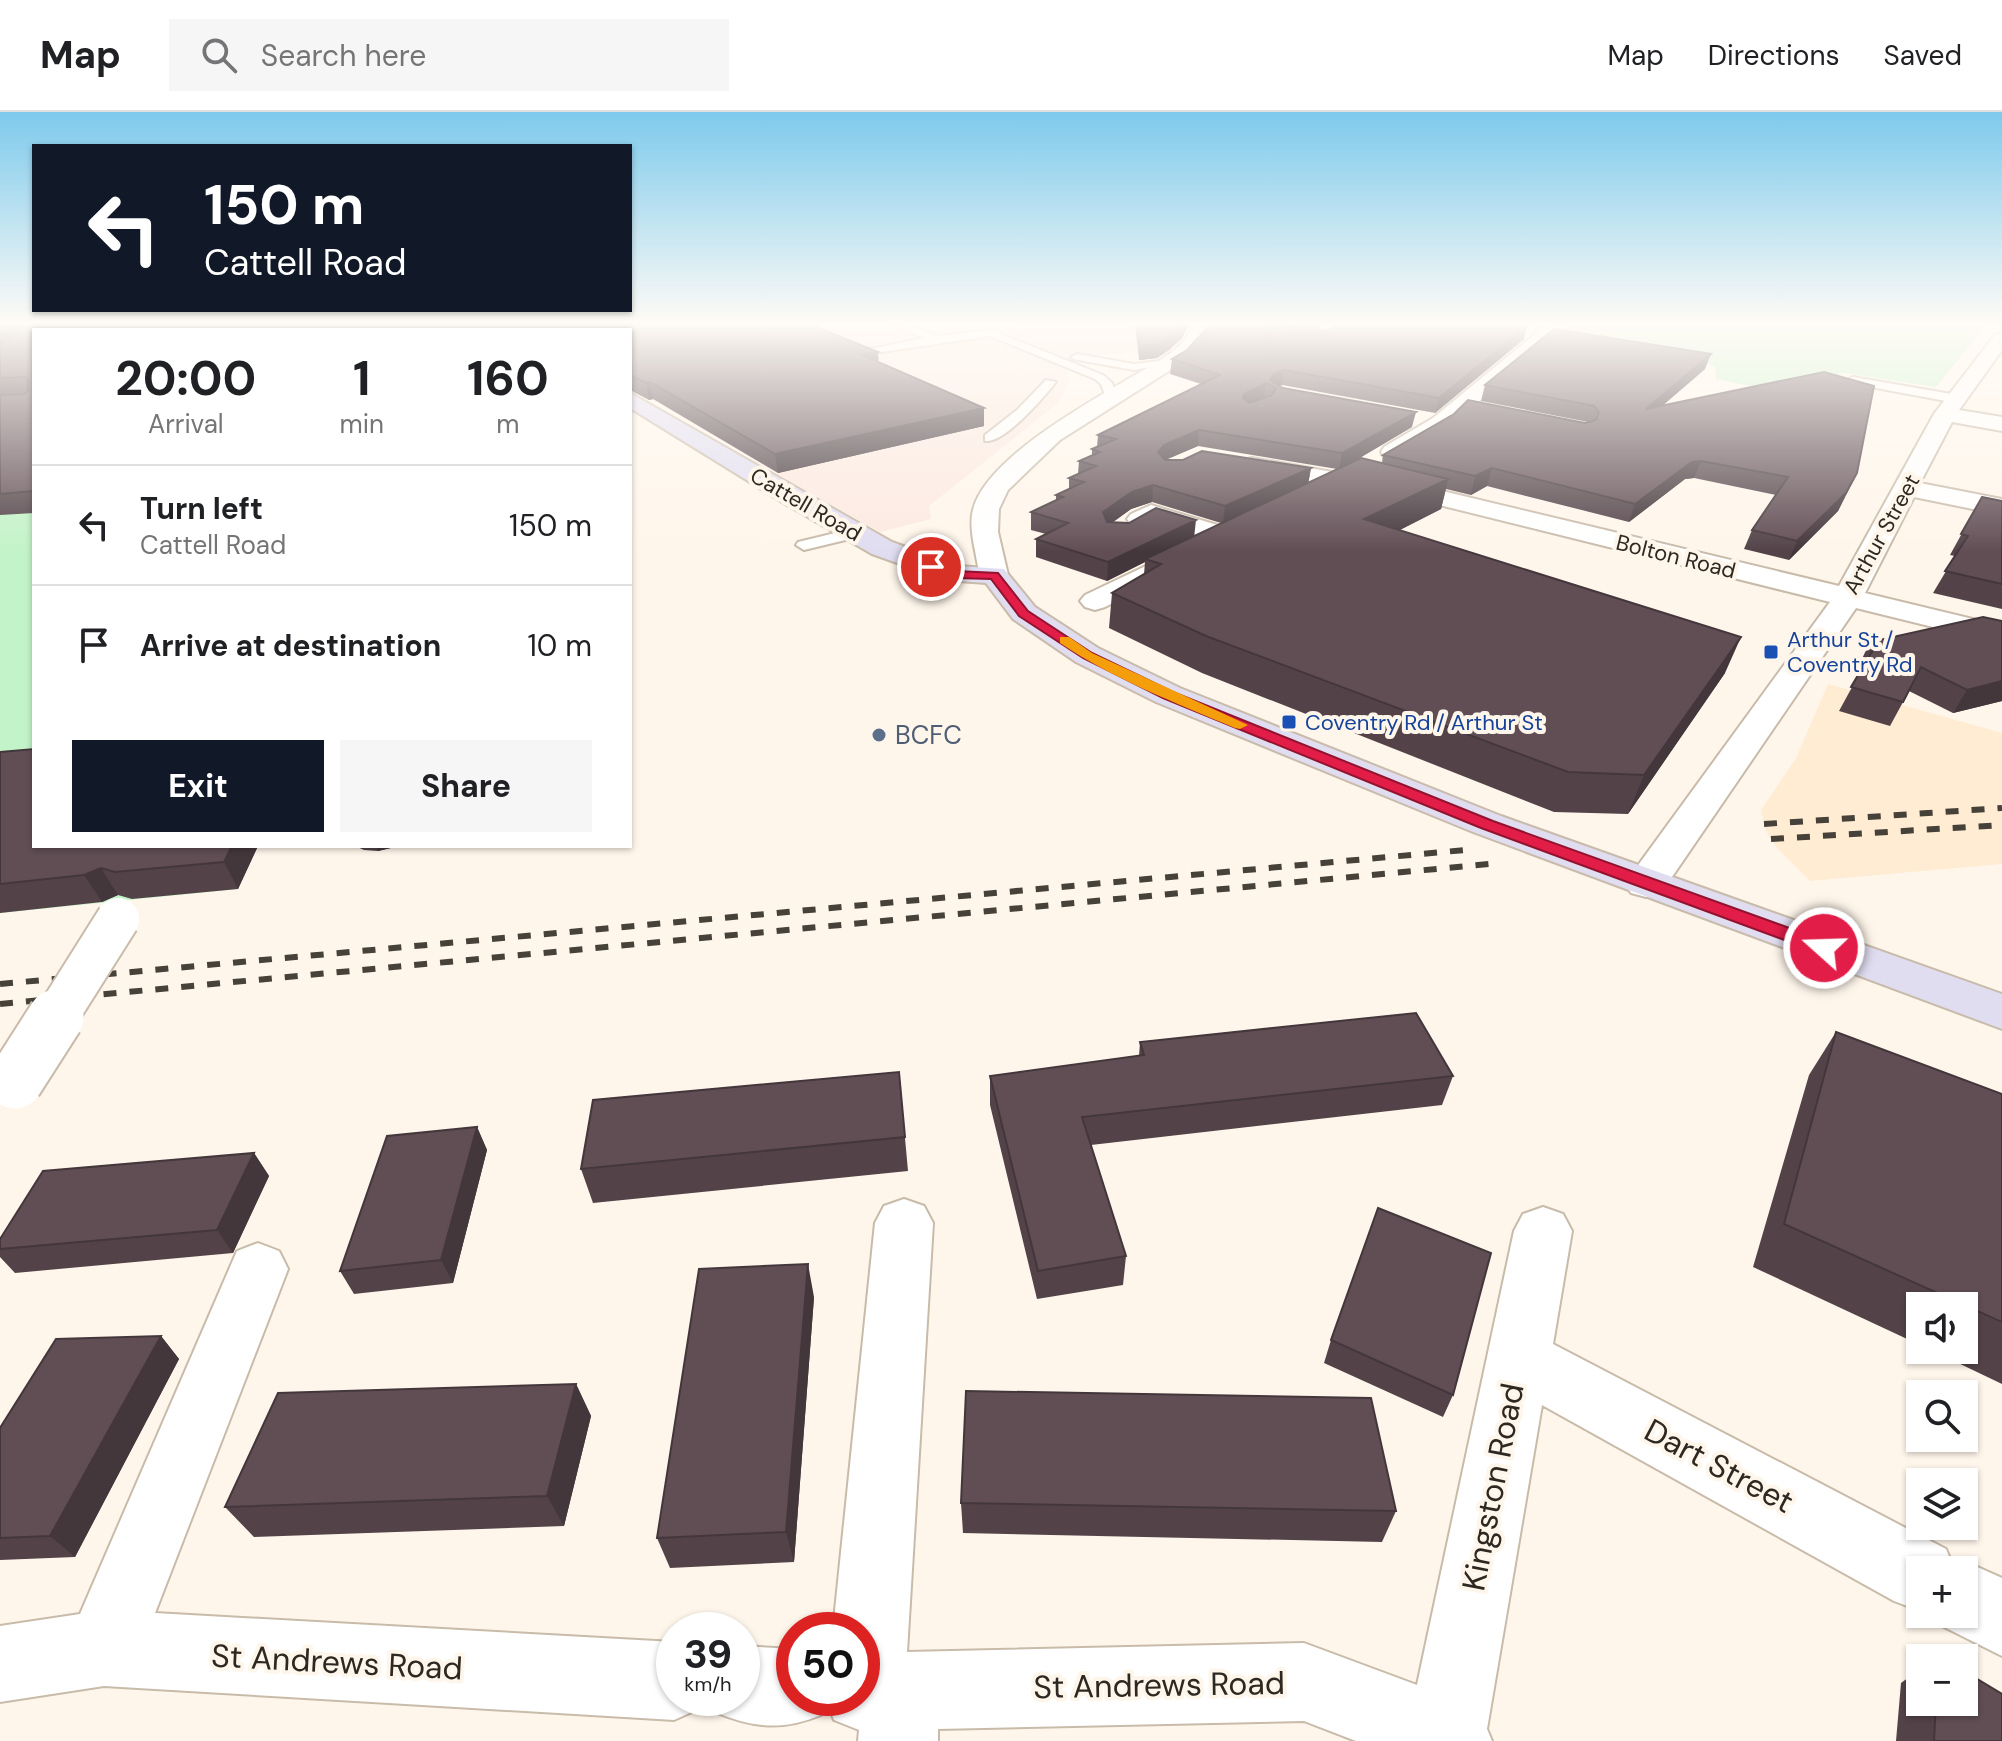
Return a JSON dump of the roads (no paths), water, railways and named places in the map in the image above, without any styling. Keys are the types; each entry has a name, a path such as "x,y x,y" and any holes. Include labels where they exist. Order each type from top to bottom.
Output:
{"main road":[{"name":"Cattell Road","path":"632,400 791,497 882,548 955,574 994,575"},
{"path":"994,575 1024,613 1087,655 1168,695 1487,824 2002,1012"}],"street":[{"path":"994,575 985,532 986,509 997,487 1052,435 1106,400"},
{"path":"1304,499 1359,471 1450,414 1467,400"},
{"name":"Arthur Street","path":"1646,884 1847,599 1956,400"},
{"path":"1951,407 2002,424"},
{"path":"1411,417 1488,412"},
{"name":"Bolton Road","path":"1226,461 1359,471 1847,599 2002,635"},
{"path":"1907,488 2002,507"},
{"path":"1117,532 1151,513 1225,536"},
{"path":"1095,601 1251,523"},
{"path":"8,1092 118,919"},
{"path":"871,1612 904,1223"},
{"name":"Kingston Road","path":"1449,1739 1543,1231"},
{"path":"104,1648 258,1269"},
{"name":"Dart Street","path":"1518,1358 1906,1567"},
{"path":"1978,1606 2002,1619"},
{"name":"St Andrews Road","path":"0,1664 104,1648 656,1680"},
{"name":"St Andrews Road","path":"880,1699 1304,1682 1449,1739"}],"lane":[{"path":"990,438 1033,400"},
{"path":"1925,400 1951,407"},
{"path":"804,545 856,533"}],"railway":[{"path":"1764,824 2002,808"},
{"path":"1771,839 2002,825"},
{"path":"0,984 1465,850"},
{"path":"0,1004 1489,864"}],"place":[{"name":"Arthur St / Coventry Rd","path":"1771,652"},
{"name":"Coventry Rd / Arthur St","path":"1289,722"},
{"name":"BCFC","path":"879,735"}]}
